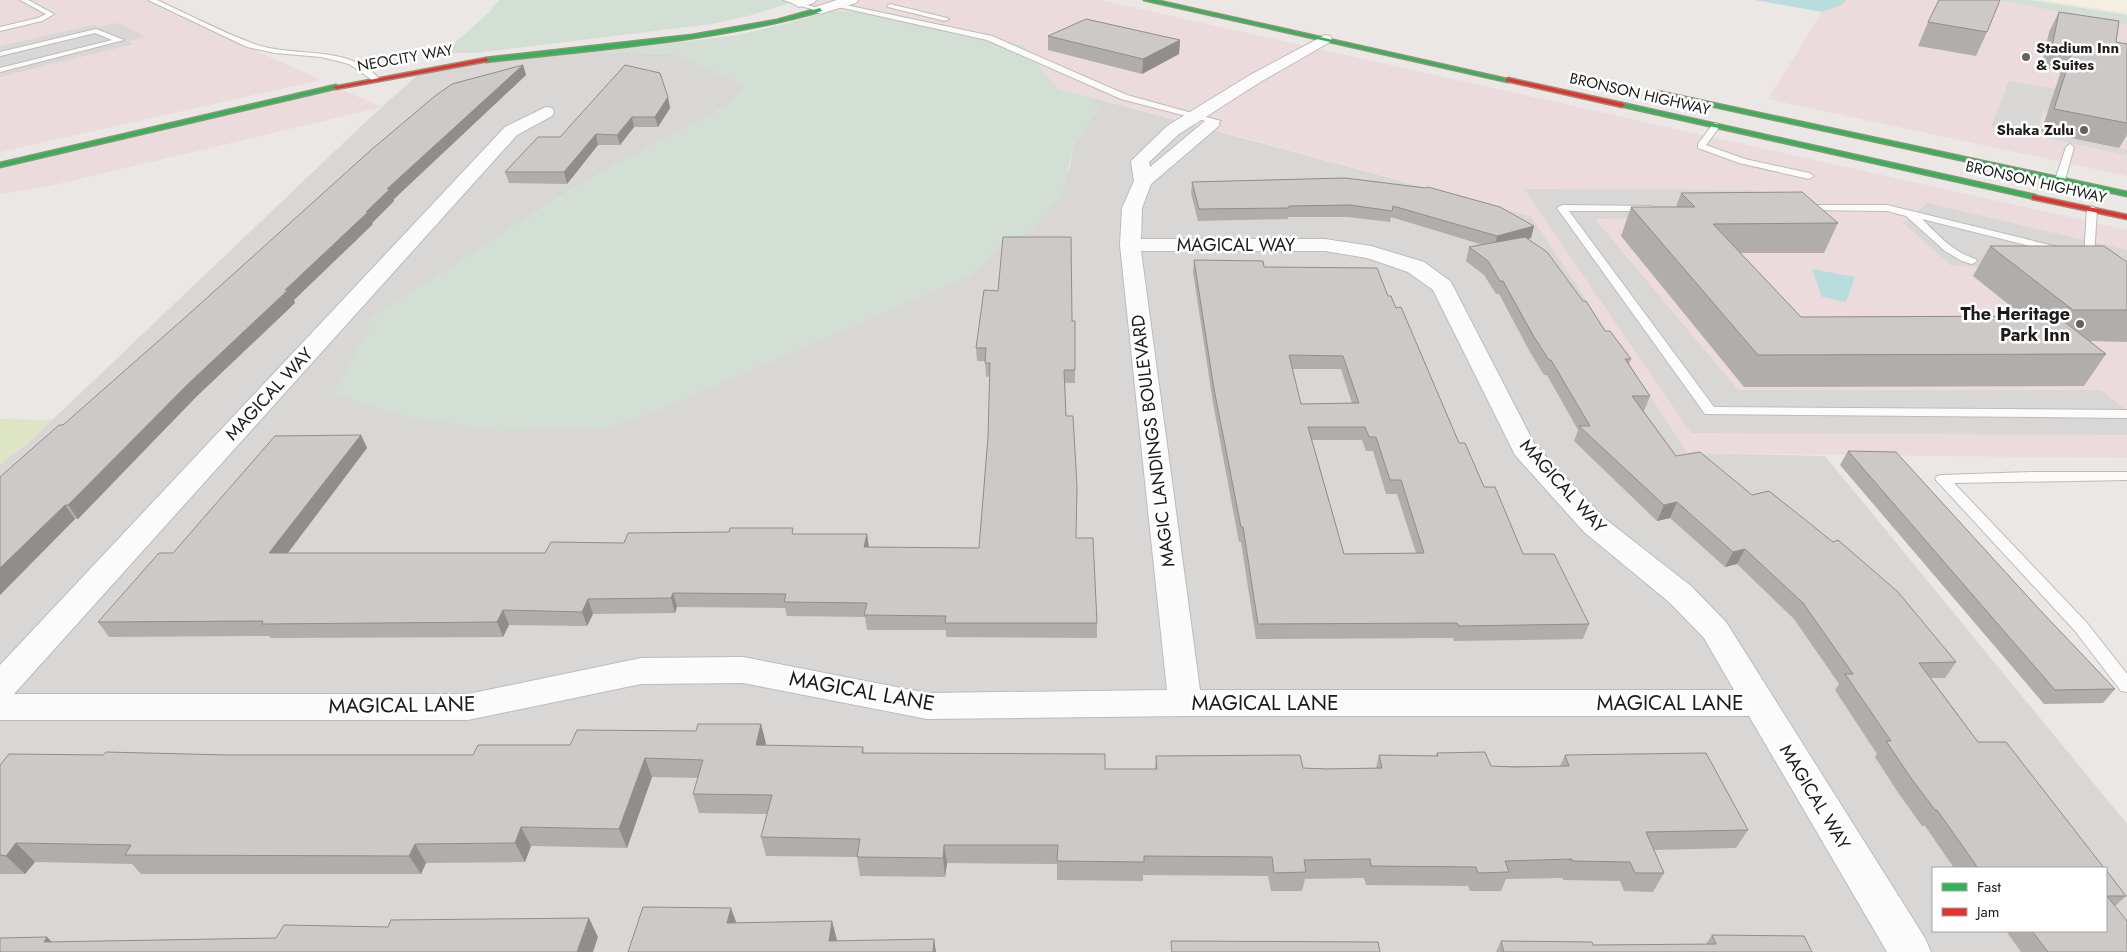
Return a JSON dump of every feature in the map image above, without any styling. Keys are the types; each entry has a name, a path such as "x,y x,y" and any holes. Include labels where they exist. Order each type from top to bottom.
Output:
{"main road":[{"name":"BRONSON HIGHWAY","path":"1147,0 2127,217"},
{"name":"NEOCITY WAY","path":"0,155 272,94 372,76 526,49 714,27 756,17 798,1"},
{"name":"NEOCITY WAY","path":"0,166 372,76 540,52 731,33 786,21 820,10"},
{"name":"BRONSON HIGHWAY","path":"1650,92 2127,194"},
{"path":"1650,111 1753,123 1998,176 2060,180"},
{"path":"2092,210 2127,211"}],"street":[{"path":"820,10 851,0"},
{"name":"MAGIC LANDINGS BOULEVARD","path":"1185,703 1130,245 1132,208 1142,181 1140,161 1173,130 1256,78 1325,39"},
{"path":"1142,181 1157,172 1193,137 1345,44"},
{"name":"MAGICAL WAY","path":"0,687 511,131 546,112"},
{"name":"MAGICAL WAY","path":"1130,245 1325,245 1371,252 1416,267 1442,286 1524,449 1594,525 1680,594 1715,630 1910,952"},
{"name":"MAGICAL LANE","path":"0,707 468,707 640,672 742,670 927,706 1185,703 1758,703"}],"lane":[{"path":"0,29 40,20 51,14 23,0"},
{"path":"151,0 250,44 275,51 321,55 352,62 372,76"},
{"path":"798,1 820,10"},
{"path":"836,5 989,38 1124,97 1217,121"},
{"path":"890,6 945,19"},
{"path":"0,54 96,31 120,40 0,70"},
{"path":"1716,126 1701,146 1742,162 1809,176"},
{"path":"2060,180 2070,147"},
{"path":"1661,208 1562,208 1710,411 2127,414"},
{"path":"1788,208 1887,208 2081,255 2102,263"},
{"path":"2081,255 2092,210"},
{"path":"1908,212 1956,254 1965,260 1972,261"},
{"path":"2040,255 2055,249"},
{"path":"2127,476 2031,476 1942,479 2081,627 2127,686"}],"shaded area":[{"path":"0,0 144,0 321,80 0,152"},
{"path":"500,0 796,1 752,15 712,24 476,53 443,53 493,9 491,8"},
{"path":"801,0 1100,0 2127,230 2127,458 1688,453 1531,216 1058,89 1023,45 876,12 829,11 806,4"},
{"path":"1846,0 1999,0 2127,25 2127,176 1768,99 1822,12 1843,4"},
{"path":"1999,0 2030,0 2127,15 2127,25"},
{"path":"2042,0 2127,0 2127,13"},
{"path":"829,11 876,12 1023,45 1058,89 1090,97 1098,110 1084,129 1073,149 1062,196 1032,229 1000,246 970,275 651,413 604,428 498,431 398,415 334,393 370,327 373,325 364,323 575,187 732,103 745,86 677,54 593,52 732,36 789,23"},
{"path":"118,23 147,37 128,41 133,44 0,77 0,46 93,25 99,27"},
{"path":"593,52 677,54 745,86 732,103 575,187 365,323 374,324 651,413 970,275 1000,246 1032,229 1070,168 1073,149 1084,129 1098,110 1090,97 1531,216 1688,453 1825,456 2127,824 2127,952 0,952 0,464 29,442 373,115 420,73 477,64"},
{"path":"2009,81 2127,101 2127,127 2043,111 2037,132 2127,150 2127,155 1991,126"},
{"path":"340,89 382,107 45,187 0,194 0,169"},
{"path":"1524,189 1753,190 1785,217 1595,219 1738,390 2101,390 2127,411 2127,435 1691,433"},
{"path":"1927,203 2127,250 2127,296 2089,269 1952,266 1903,223"}],"green space":[{"path":"0,419 52,420 29,442 0,464"}],"water":[{"path":"1755,0 1846,0 1843,4 1822,12"},
{"path":"1812,269 1855,277 1846,302 1822,297"}],"building":[{"path":"1939,0 2000,0 1987,32 1928,22"},
{"path":"2059,12 2119,21 2116,42 2127,44 2127,123 2054,109 2073,50 2052,47"},
{"path":"1086,19 1180,40 1143,59 1048,36"},
{"path":"523,65 387,189 390,189 366,212 368,212 188,384 68,505 65,505 0,568 0,477 59,425 63,425 371,150 435,96 452,84"},
{"path":"625,65 660,73 668,97 655,117 632,117 617,135 596,134 564,172 505,172 538,137 560,137"},
{"path":"1345,178 1428,187 1500,207 1534,226 1497,236 1393,206 1392,211 1350,205 1199,209 1192,182"},
{"path":"1802,192 1838,223 1713,224 1801,317 2057,316 2106,354 1758,355 1631,207 1695,207 1681,193"},
{"path":"1003,237 1071,237 1072,321 1075,321 1075,370 1064,370 1066,416 1073,416 1077,487 1076,538 1093,538 1097,623 945,623 946,616 864,615 867,603 784,602 786,594 673,593 671,598 588,599 582,612 503,610 497,622 262,624 263,621 98,622 159,553 173,553 275,436 361,435 269,553 545,553 551,542 624,543 628,533 729,532 730,528 793,528 792,534 867,534 864,547 979,548 988,437 990,363 985,363 986,348 976,348 984,290 998,291"},
{"path":"1525,237 1547,252 1583,301 1586,301 1605,331 1610,331 1631,359 1625,359 1650,396 1632,396 1676,456 1700,452 1752,495 1769,491 1833,542 1838,540 1898,592 1956,662 1919,663 1978,742 2006,742 2103,867 1977,867 1886,741 1891,741 1845,674 1853,674 1803,603 1745,549 1733,552 1677,502 1664,505 1579,426 1590,426 1551,360 1549,360 1534,337 1503,281 1500,281 1488,261 1469,247"},
{"path":"1990,246 2104,246 2127,262 2127,310 2073,310"},
{"path":"1194,260 1263,261 1264,267 1377,268 1388,296 1391,296 1396,308 1401,307 1459,443 1465,443 1484,487 1495,487 1523,554 1554,554 1589,624 1459,626 1457,623 1258,624 1243,527 1241,527 1214,389","holes":["1289,355 1343,356 1359,403 1301,404","1308,427 1365,427 1369,437 1376,437 1390,480 1401,480 1424,553 1344,554"]},
{"path":"1848,451 1896,452 2039,609 2115,689 2055,690"},
{"path":"698,724 761,724 756,745 863,747 862,753 1105,754 1105,769 1157,769 1156,756 1300,755 1303,768 1326,769 1382,768 1379,755 1438,756 1437,753 1485,752 1491,766 1515,767 1569,766 1565,755 1706,753 1748,830 1646,832 1664,873 1635,873 1630,862 1572,861 1572,859 1505,861 1509,872 1478,873 1476,867 1371,866 1370,859 1304,860 1306,872 1274,873 1272,857 1144,856 1144,862 1057,861 1058,845 944,845 943,858 857,857 860,839 761,837 772,795 693,794 703,760 645,758 619,829 521,827 515,843 415,844 409,856 125,855 131,845 16,843 6,856 0,855 0,765 9,754 103,755 106,752 228,755 473,755 478,745 570,745 577,730 696,731"},
{"path":"2107,871 2126,896 2107,896"},
{"path":"2107,896 2127,921 2127,952 2048,952 2033,932 2107,932"},
{"path":"643,907 731,908 727,923 832,921 829,941 934,939 933,952 628,952"},
{"path":"589,918 577,952 0,952 0,938 47,937 44,942 276,938 284,925 388,927 391,920"},
{"path":"1712,935 1804,936 1812,952 1504,952 1501,941 1592,942 1593,945 1716,944"},
{"path":"1171,941 1378,942 1380,952 1172,952"}],"traffic: fast":[{"path":"1147,0 1508,80"},
{"path":"486,60 692,37 778,22 820,10"},
{"path":"0,165 336,87"},
{"path":"1657,93 2127,194"},
{"path":"1622,105 2035,197"}],"traffic: jam":[{"path":"336,87 486,60"},
{"path":"1508,80 1622,105"},
{"path":"2035,197 2127,217"}],"place":[{"name":"Stadium Inn & Suites","path":"2026,57"},
{"name":"Shaka Zulu","path":"2084,130"},
{"name":"The Heritage Park Inn","path":"2080,324"}]}
